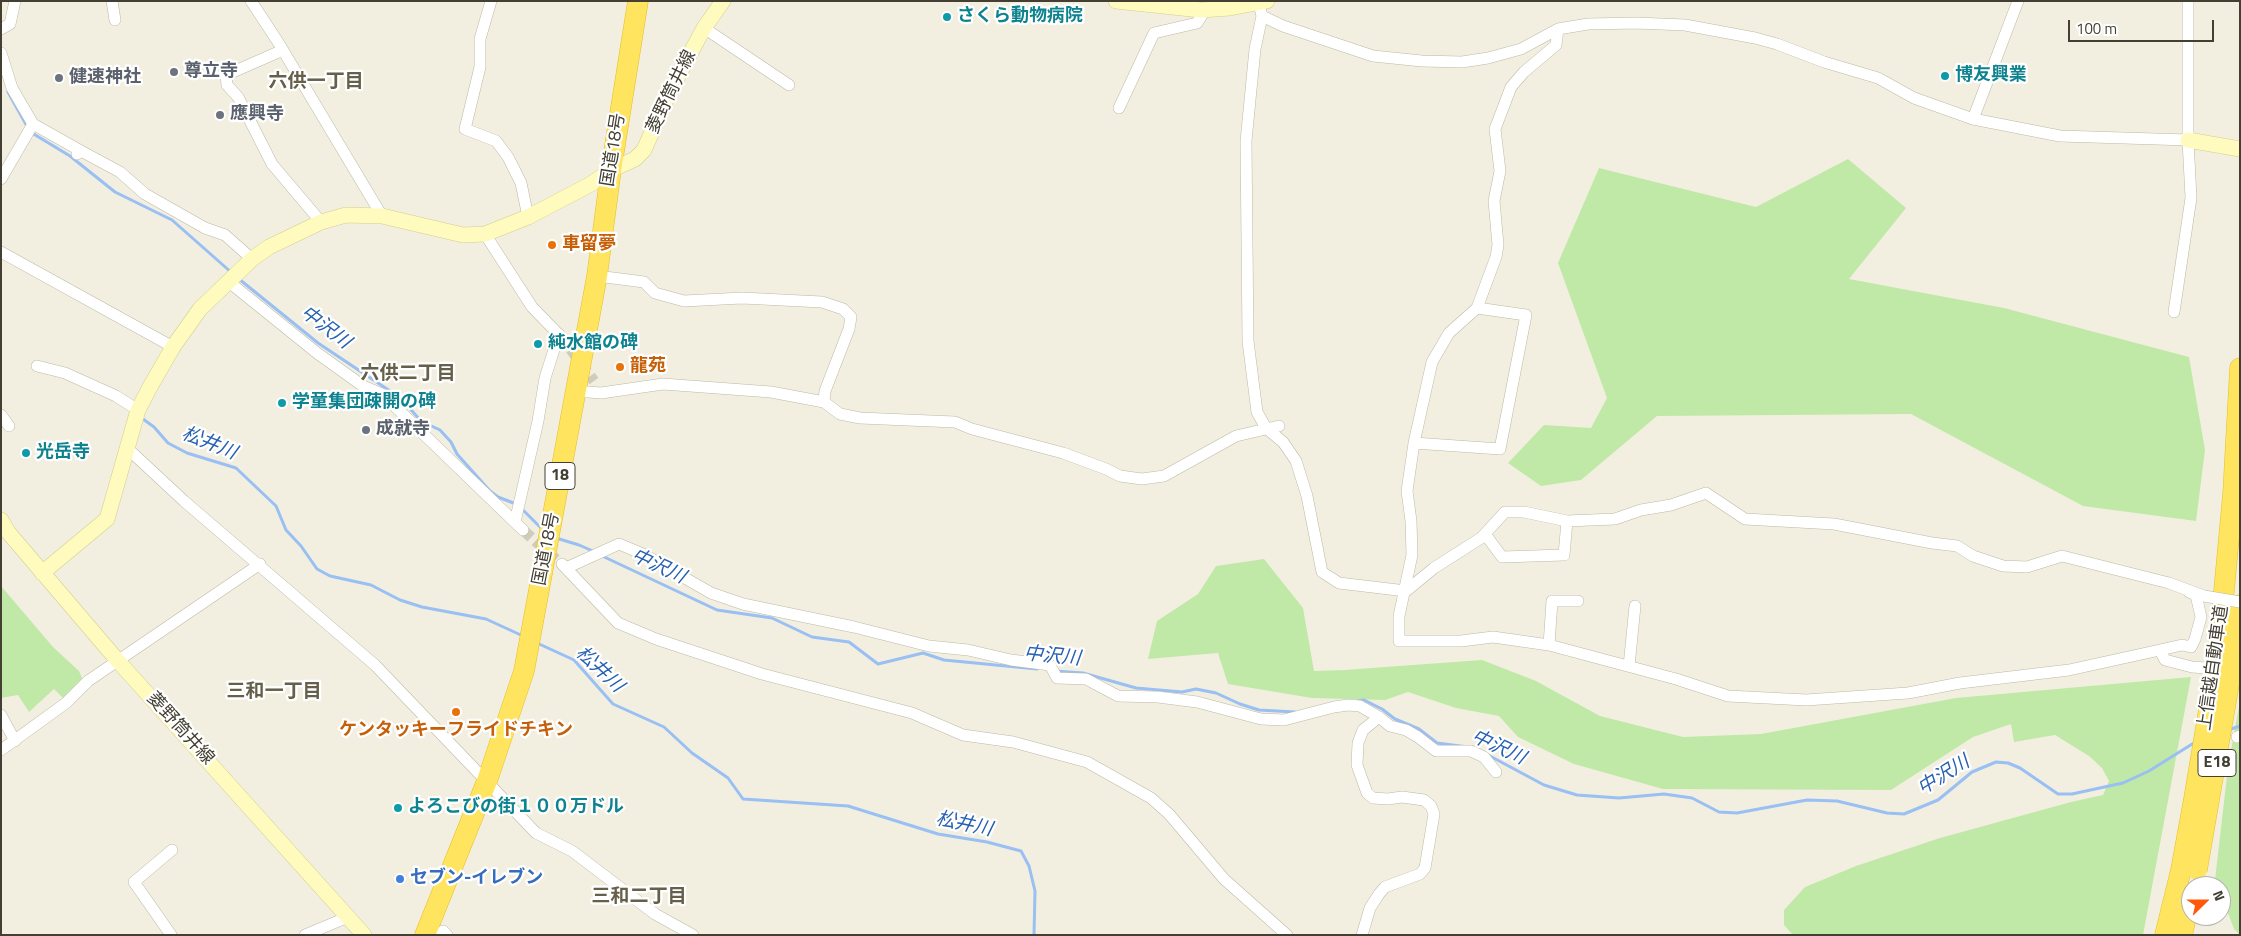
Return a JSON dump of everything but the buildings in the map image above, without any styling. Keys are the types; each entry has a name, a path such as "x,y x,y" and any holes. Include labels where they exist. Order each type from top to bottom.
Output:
{"highway":[{"name":"国道18号","path":"425,935 487,781 524,671 597,276 610,170 638,1"},
{"name":"上信越自動車道","path":"2231,660 2233,494 2240,368"},
{"name":"上信越自動車道","path":"2165,935 2190,875 2240,603"}],"main road":[{"name":"菱野筒井線","path":"485,234 528,217 591,184 610,170 635,159 644,150 669,94 704,28 723,1"},
{"path":"1116,1 1205,10 1263,7"},
{"path":"2188,140 2240,149"},
{"path":"42,573 107,519 138,412 173,347 200,309 252,259 269,248 321,222 346,215 382,216 463,235 485,234"},
{"name":"菱野筒井線","path":"1,520 8,532 42,573 118,661 364,935"}],"street":[{"path":"1,29 10,24 15,1"},
{"path":"112,1 115,20"},
{"path":"251,1 283,50 382,216"},
{"path":"491,1 480,39 480,67 465,129 496,141 508,157 521,182 528,217"},
{"path":"1973,119 2018,1"},
{"path":"2174,312 2191,198 2188,140 2188,1"},
{"path":"1263,7 1282,26 1373,56 1422,61 1462,62 1488,58 1521,49 1558,29 1588,24 1685,25 1755,38 1878,78 1914,98 1973,119 2060,136 2188,140"},
{"path":"1263,7 1255,49 1246,141 1248,341 1257,412 1266,428 1283,442 1296,461 1307,496 1322,572 1339,583 1406,591 1434,568 1485,534 1505,512 1524,512 1567,521 1615,518 1641,510 1671,505 1706,493 1745,519 1834,524 1957,546 1973,556 2003,566 2027,567 2062,556 2169,583 2204,596 2240,603"},
{"path":"1119,108 1154,33 1197,23 1205,10"},
{"path":"704,28 789,84"},
{"path":"1558,29 1556,44 1511,86 1495,129 1500,171 1494,201 1498,245 1496,257 1477,308 1449,333 1432,362 1414,442 1407,491 1411,522 1412,555 1406,591 1399,616 1400,641 1461,641 1493,637 1549,645 1629,666 1728,696 1806,700 1908,693 1960,683 2070,670 2182,645 2191,647 2195,639 2200,617 2196,596 2169,583"},
{"path":"283,50 226,75 227,85 238,97 272,164 321,222"},
{"path":"1,53 12,88 33,125 79,153 120,172 145,194 165,206 205,228 226,234 252,259"},
{"path":"1,179 33,125"},
{"path":"233,278 317,353 364,386 382,394 519,521 522,496 545,378 563,338 532,307 485,234"},
{"path":"1,252 173,347"},
{"path":"597,276 644,282 655,293 684,301 742,298 822,302 843,310 851,317 849,329 825,391 824,402"},
{"path":"1414,442 1500,448 1526,315 1477,308"},
{"path":"38,366 65,373 116,396 138,412"},
{"path":"594,381 602,393"},
{"path":"576,391 602,393 662,384 771,392 824,402 840,414 860,418 955,422 972,429 1063,452 1120,476 1142,478 1164,476 1236,436 1279,426"},
{"path":"1,415 9,426"},
{"path":"127,448 184,501 375,664 536,833 572,851 655,914 693,935"},
{"path":"1485,534 1502,557 1564,555 1567,521"},
{"path":"1287,935 1224,879 1169,814 1151,798 1087,762 1012,742 963,735 912,713 762,674 656,639 618,623 563,566 619,544 643,554 711,593 743,604 854,627 929,646 968,650 1011,660 1050,665 1057,678 1086,679 1118,696 1158,697 1197,702 1261,719 1295,718 1348,705 1360,706 1390,726 1406,730 1418,737 1436,751 1472,751 1484,756 1496,772"},
{"path":"1,750 66,703 88,681 260,564"},
{"path":"1549,645 1552,601 1578,601"},
{"path":"1629,666 1635,606"},
{"path":"2160,650 2165,660 2192,667 2231,660"},
{"path":"1,715 15,741"},
{"path":"1362,935 1370,908 1385,887 1420,874 1425,868 1434,814 1431,806 1424,800 1402,797 1388,799 1373,798 1367,793 1357,765 1358,743 1363,730 1379,717"},
{"path":"171,935 134,882 172,850"},
{"path":"305,935 348,917"},
{"path":"441,935 444,931 446,935"}],"green space":[{"path":"1848,159 1906,208 1849,279 2004,308 2189,357 2205,450 2196,521 2083,506 1911,414 1657,416 1581,480 1541,486 1508,463 1544,425 1591,428 1607,398 1558,263 1599,168 1756,207"},
{"path":"1264,559 1303,608 1314,671 1482,660 1536,681 1600,716 1683,737 1761,734 1956,698 2191,677 2143,935 1793,935 1784,925 1784,910 1805,887 1856,866 1940,838 2103,795 2109,781 2102,768 2089,756 2055,735 2014,742 2011,724 1973,737 1891,790 1663,789 1574,764 1518,737 1499,716 1456,708 1408,692 1385,700 1312,698 1228,684 1218,653 1148,659 1157,621 1198,594 1216,566"},
{"path":"1,586 53,647 79,671 83,680 64,699 54,689 29,712 18,695 1,698"},
{"path":"2240,701 2240,935 2234,929 2231,921 2231,876 2215,876 2228,767"}],"waterway":[{"name":"中沢川","path":"8,92 28,128"},
{"name":"中沢川","path":"32,133 70,156 115,192 172,220 232,273"},
{"name":"中沢川","path":"239,279 318,343 390,391 404,402 421,421 440,430 451,442 457,454 490,491 498,497 516,504"},
{"name":"松井川","path":"143,419 154,427 168,443 187,453 236,468 276,506 286,530 301,546 317,569 330,576 371,585 400,600 422,607 486,619 523,636"},
{"name":"中沢川","path":"521,508 543,530"},
{"name":"中沢川","path":"556,538 595,552"},
{"name":"中沢川","path":"600,555 717,610 772,618 812,637 849,642 878,664 923,653 944,660 1037,669"},
{"name":"松井川","path":"537,643 574,660 613,704 664,727 692,753 728,778 743,799 848,806 938,834 987,842 1021,851 1029,866 1035,891 1034,935"},
{"name":"中沢川","path":"1055,671 1083,673 1136,688 1182,692 1196,689 1216,693 1259,710 1295,712"},
{"name":"中沢川","path":"1357,701 1364,700 1382,709 1395,719 1419,729 1437,743 1468,747"},
{"name":"中沢川","path":"2228,730 2240,726"},
{"name":"中沢川","path":"1488,755 1544,785 1577,795 1619,798 1664,794 1692,798 1719,812 1737,813 1807,800 1837,801 1887,813 1904,814 1938,800 1972,772 1996,762 2008,763 2020,768 2058,794 2072,794 2123,783 2149,771 2197,741"}],"tunnel":[{"path":"561,336 594,381"},
{"path":"523,530 561,564"}],"place":[{"name":"さくら動物病院","path":"947,17"},
{"name":"尊立寺","path":"174,72"},
{"name":"博友興業","path":"1945,76"},
{"name":"健速神社","path":"59,78"},
{"name":"應興寺","path":"220,115"},
{"name":"車留夢","path":"552,245"},
{"name":"純水館の碑","path":"538,344"},
{"name":"龍苑","path":"620,367"},
{"name":"学童集団疎開の碑","path":"282,403"},
{"name":"成就寺","path":"366,430"},
{"name":"光岳寺","path":"26,453"},
{"name":"ケンタッキーフライドチキン","path":"456,712"},
{"name":"よろこびの街１００万ドル","path":"398,808"},
{"name":"セブン-イレブン","path":"400,879"}],"district":[{"name":"六供一丁目","path":"316,82"},
{"name":"六供二丁目","path":"408,374"},
{"name":"三和一丁目","path":"274,692"},
{"name":"三和二丁目","path":"639,897"}]}
